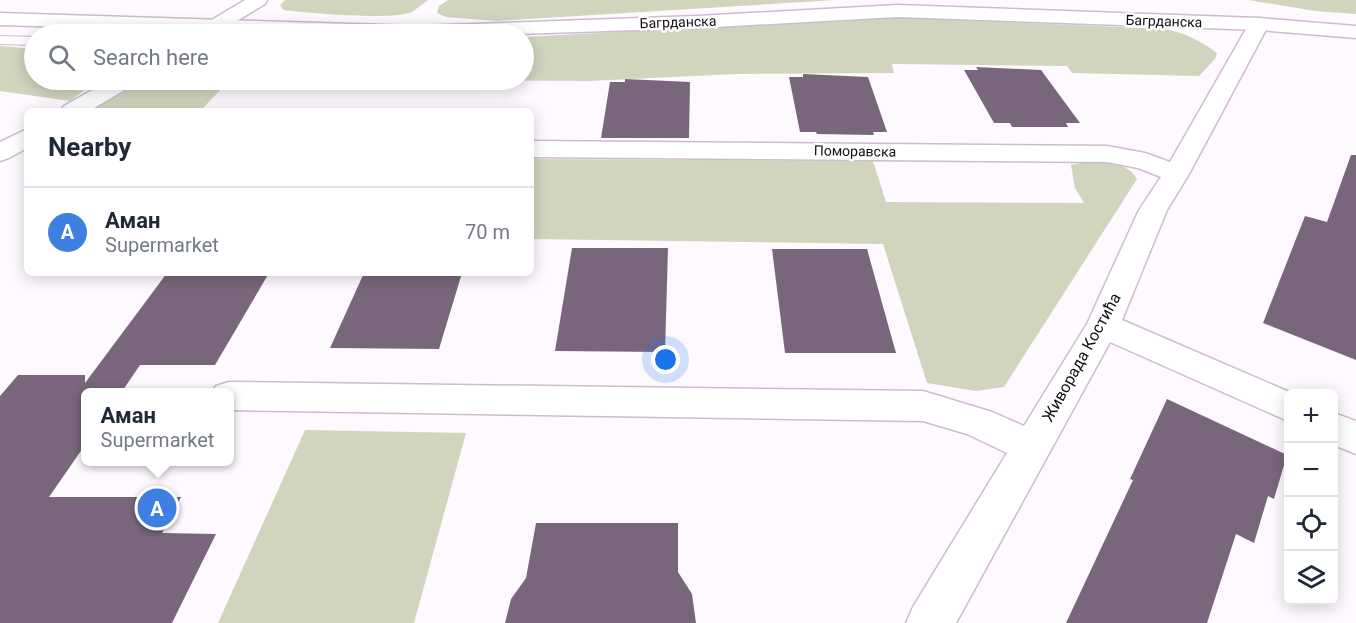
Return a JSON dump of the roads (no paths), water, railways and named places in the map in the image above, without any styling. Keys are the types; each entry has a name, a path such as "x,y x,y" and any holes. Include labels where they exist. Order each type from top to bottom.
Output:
{"street":[{"path":"219,24 258,0"},
{"name":"Багрданска","path":"534,28 897,11 1259,24 1356,32"},
{"name":"Багрданска","path":"0,19 100,24"},
{"name":"Живорада Костића","path":"930,623 1103,325 1153,210 1176,174 1259,24"},
{"path":"77,108 108,90"},
{"name":"Поморавска","path":"534,149 1107,154 1145,161 1176,174"},
{"path":"1103,325 1284,405"},
{"path":"234,396 923,406 979,423 1032,447"},
{"path":"1338,430 1356,438"}],"lane":[{"path":"0,32 27,20"},
{"path":"0,40 24,41"}],"place":[{"name":"Аман","path":"157,508"}]}
